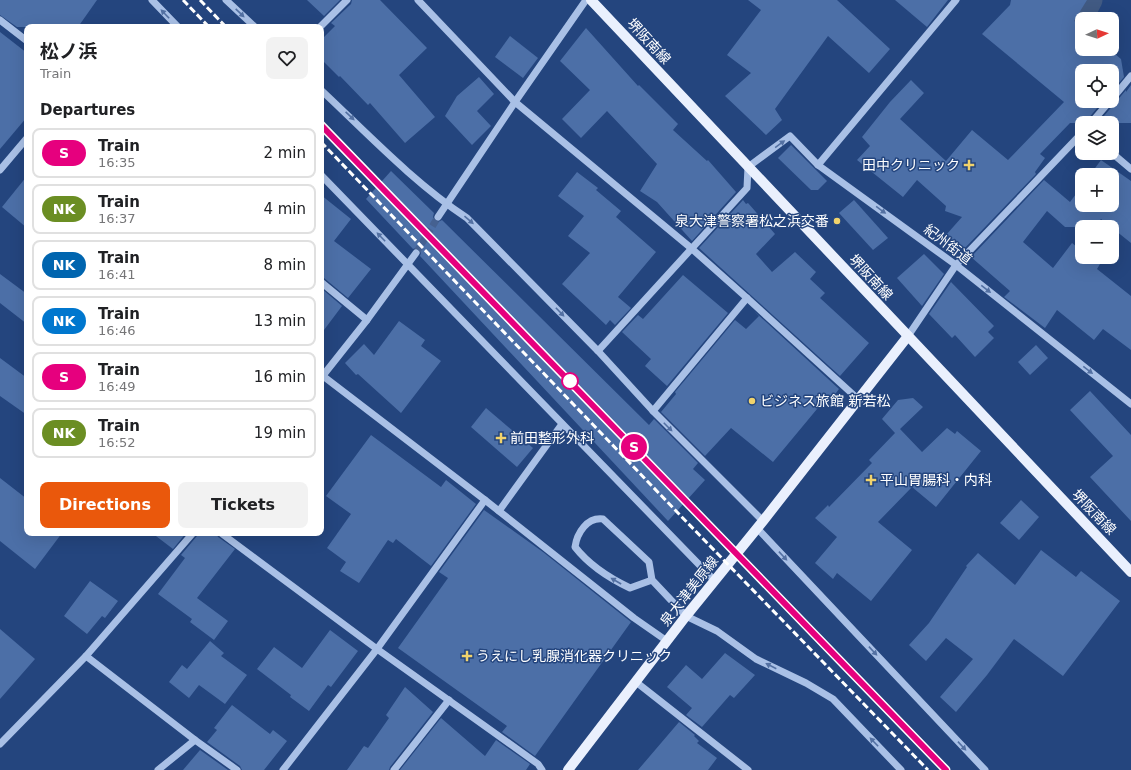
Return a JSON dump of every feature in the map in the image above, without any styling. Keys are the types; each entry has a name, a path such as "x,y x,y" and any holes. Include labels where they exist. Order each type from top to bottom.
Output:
{"main road":[{"name":"堺阪南線","path":"591,0 1131,572"},
{"name":"泉大津美原線","path":"568,770 714,580 908,336"}],"street":[{"path":"152,0 175,24"},
{"path":"226,0 251,24"},
{"path":"323,24 348,0"},
{"path":"418,0 515,102 691,248 858,399"},
{"path":"438,217 586,0"},
{"path":"818,165 956,0"},
{"path":"0,20 24,39"},
{"path":"1119,90 1131,76"},
{"path":"324,93 427,188 446,204 467,218 598,351 760,524 985,770"},
{"path":"1097,116 1104,108"},
{"name":"紀州街道","path":"748,167 790,136 818,165 956,265 1131,404"},
{"path":"908,336 956,265 1075,140"},
{"path":"0,170 24,142"},
{"path":"1119,159 1131,169"},
{"path":"598,351 747,188 748,167"},
{"path":"324,178 714,580"},
{"path":"324,374 367,320 416,253"},
{"path":"324,284 367,320"},
{"path":"653,411 747,298"},
{"path":"324,379 485,500 634,618 667,641"},
{"path":"499,511 562,424"},
{"path":"284,770 377,649 485,500"},
{"path":"652,580 630,588 616,581 584,558 575,547 576,538 585,525 597,519 603,519 649,562 652,580 686,616 716,631 756,659 806,683 833,699 901,770"},
{"path":"0,744 86,656 190,536"},
{"path":"225,536 377,649 538,764 542,770"},
{"path":"86,656 195,740 237,770"},
{"path":"636,682 748,770"},
{"path":"394,770 449,700"},
{"path":"158,770 195,740"}],"building":[{"path":"0,0 97,0 80,24 24,24 24,27 17,27 0,15"},
{"path":"307,0 340,0 324,16"},
{"path":"352,0 380,0 427,48 399,75 435,117 405,143 370,103 368,105 324,62 324,37 335,26 331,23 351,4"},
{"path":"748,0 837,0 890,49 869,73 828,36 775,109 782,120 766,135 725,96 751,73 727,55 761,10"},
{"path":"895,0 948,0 927,27"},
{"path":"1011,0 1087,0 1080,12 1075,12 1075,56 1117,56 1121,59 1124,77 1119,83 1119,64 1075,64 1075,108 1097,108 1090,116 1075,116 1075,123 1070,123 1040,154 1045,158 1035,172 1036,174 963,250 946,235 962,217 945,211 946,206 917,180 903,197 857,160 870,146 862,137 890,102 911,80 924,93 900,119 946,161 972,130 1008,160 1064,102 982,34 1010,5"},
{"path":"586,28 638,86 639,85 678,124 673,130 707,161 708,160 736,192 692,241 657,202 640,191 657,164 607,111 581,138 562,119 590,90 560,61"},
{"path":"0,32 24,51 24,121 0,149"},
{"path":"510,36 538,58 523,78 495,57"},
{"path":"479,77 494,94 477,111 491,126 472,145 445,116 457,96"},
{"path":"1131,85 1131,123 1119,123 1119,116 1104,116 1111,108 1119,108 1119,98 1126,90 1126,92"},
{"path":"791,145 827,181 818,190 811,190 778,158"},
{"path":"1101,160 1112,168 1095,168"},
{"path":"391,171 434,213 433,217 435,221 438,222 442,220 649,425 654,419 698,463 693,469 705,480 668,521 420,256 421,253 419,249 413,249 366,199"},
{"path":"577,172 598,188 596,190 621,211 616,217 656,252 618,297 631,308 615,325 610,320 606,325 562,284 590,253 568,236 584,216 558,196"},
{"path":"1119,173 1131,181 1131,243 1119,233 1119,220 1075,220 1075,227 1065,227 1047,211 1023,242 1053,268 1072,243 1075,245 1075,264 1100,264 1097,269 1131,296 1131,350 1103,329 1094,340 1057,310 1045,328 1004,297 1010,291 971,257 1044,180 1070,202 1075,195 1075,212 1119,212"},
{"path":"24,180 24,225 2,207"},
{"path":"324,197 351,219 334,241 371,269 348,298 324,278"},
{"path":"743,200 746,204 748,203 775,234 756,254 772,272 795,252 816,272 810,279 825,293 820,298 869,343 840,376 699,248"},
{"path":"854,200 888,238 873,250 839,213"},
{"path":"924,254 944,274 922,306 897,278"},
{"path":"0,274 24,292 24,322 0,303"},
{"path":"683,275 728,313 667,386 645,366 651,359 622,332 638,315 643,319"},
{"path":"951,282 994,326 988,332 994,338 975,357 955,335 952,338 929,314"},
{"path":"324,291 342,306 324,330"},
{"path":"754,311 839,389 826,406 822,403 773,462 731,428 705,456 661,412 676,394 675,392 735,320 746,329 759,316"},
{"path":"399,321 425,340 421,346 441,361 401,413 358,374 356,375 345,363 364,344 374,355"},
{"path":"1036,345 1048,358 1030,375 1018,362"},
{"path":"0,358 24,376 24,413 0,396"},
{"path":"1090,391 1131,435 1131,521 1090,477 1113,456 1070,410"},
{"path":"913,398 923,407 900,429 922,452 947,428 955,434 957,431 981,451 936,507 912,487 878,522 912,550 871,601 837,573 833,579 815,563 837,537 815,518 828,505 829,507 872,463 869,460 895,433 882,419 898,400"},
{"path":"486,408 533,448 517,467 471,427"},
{"path":"371,435 441,487 446,480 476,504 431,566 396,539 393,543 388,540 359,583 340,571 346,562 327,548 351,514 326,496"},
{"path":"0,478 24,497 24,536 60,536 35,569 0,541"},
{"path":"1021,500 1039,517 1019,540 1000,523"},
{"path":"484,510 543,552 631,622 535,756 502,732 507,726 398,648 448,578 439,572"},
{"path":"156,536 184,536 173,549"},
{"path":"197,536 218,536 235,549 197,598 228,621 214,640 190,622 192,619 158,594 185,558 181,555"},
{"path":"1041,550 1076,577 1081,571 1120,601 1063,676 1014,639 987,675 956,712 940,697 973,659 946,638 926,661 909,645 929,623 967,567 966,566 978,553 1015,585"},
{"path":"90,581 118,601 105,618 102,616 87,634 64,616"},
{"path":"0,629 35,659 0,699"},
{"path":"330,630 358,651 331,687 328,685 309,711 257,669 274,647 302,668"},
{"path":"210,641 224,653 221,656 247,675 225,704 199,685 189,698 169,682 182,665 187,669"},
{"path":"725,653 755,675 734,698 730,695 702,727 686,715 692,708 667,687 686,665 702,679"},
{"path":"405,687 433,712 389,770 347,770 364,746 368,748 389,718 386,715"},
{"path":"232,705 270,734 273,730 287,741 264,770 242,770 240,766 207,742 217,730 214,728"},
{"path":"441,718 485,756 496,740 530,764 526,770 400,770"},
{"path":"679,722 695,735 694,736 699,741 697,743 717,758 708,770 638,770"},
{"path":"200,750 228,770 183,770"}],"waterway":[{"path":"1085,12 1091,0"}],"tunnel":[{"path":"416,253 438,217"}],"railway":[{"path":"183,0 206,24"},
{"path":"200,0 223,24"},
{"path":"324,128 946,770"},
{"path":"324,145 928,770"}],"train":[{"name":"S","path":"324,128 946,770"}],"place":[{"name":"田中クリニック","path":"969,165"},
{"name":"泉大津警察署松之浜交番","path":"837,221"},
{"name":"ビジネス旅館 新若松","path":"752,401"},
{"name":"前田整形外科","path":"501,438"},
{"name":"平山胃腸科・内科","path":"871,480"},
{"name":"うえにし乳腺消化器クリニック","path":"467,656"}]}
